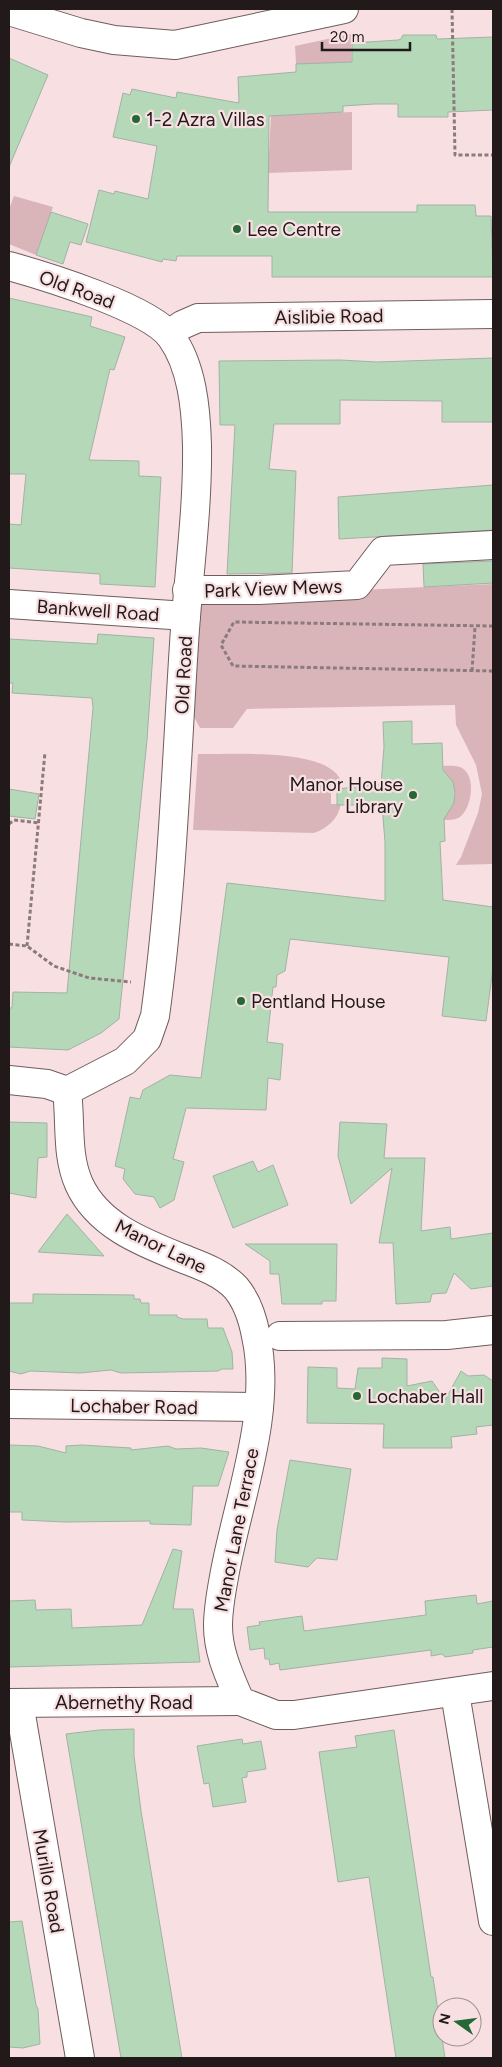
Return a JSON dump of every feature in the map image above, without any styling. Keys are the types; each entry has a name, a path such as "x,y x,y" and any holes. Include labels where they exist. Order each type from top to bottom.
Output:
{"street":[{"path":"9,11 81,33 114,40 175,45 344,9"},
{"name":"Old Road","path":"9,266 95,294 136,313 169,334 184,357 191,385 197,443 194,517 159,984 154,1016 147,1040 125,1061 67,1091"},
{"name":"Aislibie Road","path":"169,334 182,324 198,318 493,314"},
{"name":"Park View Mews","path":"187,603 259,590 357,585 383,551 493,545"},
{"name":"Bankwell Road","path":"9,604 187,603"},
{"path":"9,1080 47,1084 67,1091"},
{"name":"Manor Lane","path":"67,1091 74,1170 80,1186 89,1200 110,1223 121,1230 156,1248 211,1270 226,1279 243,1299 268,1336"},
{"path":"268,1336 447,1335 493,1330"},
{"name":"Manor Lane Terrace","path":"240,1701 222,1656 218,1627 228,1556 251,1456 259,1407 260,1364 268,1336"},
{"name":"Lochaber Road","path":"9,1404 259,1407"},
{"path":"240,1701 276,1715 294,1715 493,1686"},
{"path":"455,1693 493,1921"},
{"name":"Abernethy Road","path":"14,1703 240,1701"},
{"name":"Murillo Road","path":"14,1703 80,2058"}],"path":[{"path":"452,9 455,156 493,155"},
{"path":"493,626 234,622 221,645 233,666 493,672"},
{"path":"472,671 475,627"},
{"path":"27,946 45,752"},
{"path":"9,824 14,820 38,823"},
{"path":"9,944 27,946 54,966 89,978 159,984"}],"shaded area":[{"path":"351,34 352,74 313,64 296,64 295,46"},
{"path":"352,112 352,170 268,173 271,115"},
{"path":"14,196 53,207 36,255 9,244 9,209"},
{"path":"493,584 493,864 456,865 478,813 482,794 476,765 456,725 455,705 247,709 233,728 200,728 193,715 202,597"},
{"path":"198,754 278,755 320,763 334,772 342,784 331,785 331,804 341,804 340,809 332,822 314,833 193,830"},
{"path":"443,766 462,768 469,777 471,784 468,805 460,817 454,819 444,820 454,800 455,791"}],"building":[{"path":"403,35 436,35 437,39 493,37 493,110 448,112 448,117 398,117 398,104 374,104 343,106 343,112 269,116 268,212 417,212 417,205 475,205 476,216 491,216 493,277 272,277 272,256 177,256 176,261 163,259 162,262 86,242 99,190 114,194 115,191 148,199 157,146 113,137 123,93 130,95 132,89 176,98 177,92 239,103 238,77 296,72 296,64 352,62 352,43 398,40"},
{"path":"9,58 48,75 9,167"},
{"path":"51,212 88,224 81,245 70,242 63,264 36,255"},
{"path":"9,298 92,317 90,326 125,337 114,370 110,369 89,460 139,461 139,476 161,477 155,587 100,584 100,574 9,568 9,524 21,525 26,474 9,474"},
{"path":"493,358 493,422 442,422 442,401 340,400 340,424 274,424 269,469 296,471 292,573 227,574 235,425 220,425 219,361 340,360 377,362"},
{"path":"493,485 493,530 339,539 338,497"},
{"path":"493,561 493,583 424,587 423,564"},
{"path":"98,634 154,638 147,740 119,1019 101,1033 68,1050 9,1047 9,1008 12,1008 13,992 67,993 93,708 92,698 12,693 13,683 9,683 9,639 97,644"},
{"path":"412,721 412,744 442,743 443,770 453,782 455,792 454,803 444,819 445,841 440,842 443,900 493,907 493,968 486,1021 442,1016 449,957 290,939 285,971 277,975 276,987 273,987 267,1042 283,1044 280,1080 268,1078 266,1110 186,1108 173,1159 184,1162 174,1200 160,1208 154,1197 135,1194 123,1179 125,1169 115,1166 130,1097 140,1099 143,1090 170,1075 201,1078 227,883 385,901 385,842 382,805 337,805 337,789 381,784 384,747 383,722"},
{"path":"9,789 39,794 35,819 9,816"},
{"path":"9,1122 47,1123 47,1157 38,1158 36,1198 9,1193"},
{"path":"340,1122 387,1124 384,1158 425,1158 421,1231 450,1227 451,1239 493,1233 493,1286 471,1289 454,1273 446,1293 432,1294 430,1302 396,1304 393,1243 379,1243 392,1168 351,1204 338,1156"},
{"path":"253,1161 258,1172 273,1165 288,1205 233,1228 213,1176"},
{"path":"67,1214 104,1256 38,1252"},
{"path":"245,1244 337,1244 336,1301 322,1301 322,1304 282,1304 279,1274 270,1274 270,1261"},
{"path":"33,1294 134,1295 134,1299 140,1299 141,1303 149,1303 149,1315 177,1315 177,1317 183,1319 207,1319 208,1328 223,1328 232,1352 233,1369 121,1373 111,1370 80,1373 30,1371 21,1374 9,1371 9,1303 33,1303"},
{"path":"382,1358 407,1359 407,1386 432,1381 445,1400 461,1371 468,1376 484,1375 493,1381 493,1425 476,1427 477,1434 451,1437 452,1448 383,1448 384,1424 307,1423 308,1367 337,1368 337,1388 355,1389 358,1368 382,1368"},
{"path":"9,1445 38,1446 66,1453 66,1446 82,1445 131,1448 131,1450 168,1446 176,1449 201,1448 229,1452 218,1486 193,1486 191,1525 150,1524 150,1521 65,1522 22,1520 22,1512 9,1512"},
{"path":"290,1460 351,1469 337,1560 317,1558 308,1567 275,1562 277,1530"},
{"path":"173,1549 182,1551 173,1609 193,1609 200,1662 9,1667 9,1601 35,1600 36,1610 71,1609 72,1628 142,1625"},
{"path":"476,1595 477,1604 493,1601 493,1647 473,1650 473,1653 445,1657 442,1654 431,1656 431,1650 280,1670 279,1663 270,1665 269,1659 265,1659 264,1648 250,1650 247,1627 260,1625 259,1622 302,1616 304,1631 426,1615 425,1601"},
{"path":"134,1729 134,1756 141,1811 182,2058 121,2058 66,1734 99,1730"},
{"path":"394,1730 431,1977 433,1977 436,1997 432,1997 432,2047 443,2047 445,2058 396,2058 369,1877 338,1882 319,1752 357,1747 355,1736"},
{"path":"242,1739 243,1744 261,1741 266,1769 247,1772 247,1777 242,1778 246,1802 213,1807 209,1783 204,1784 197,1746"},
{"path":"22,1921 38,2009 40,2044 23,2048 9,2047 9,1922"}],"place":[{"name":"1-2 Azra Villas","path":"136,119"},
{"name":"Lee Centre","path":"237,229"},
{"name":"Manor House Library","path":"413,795"},
{"name":"Pentland House","path":"241,1001"},
{"name":"Lochaber Hall","path":"357,1396"}]}
